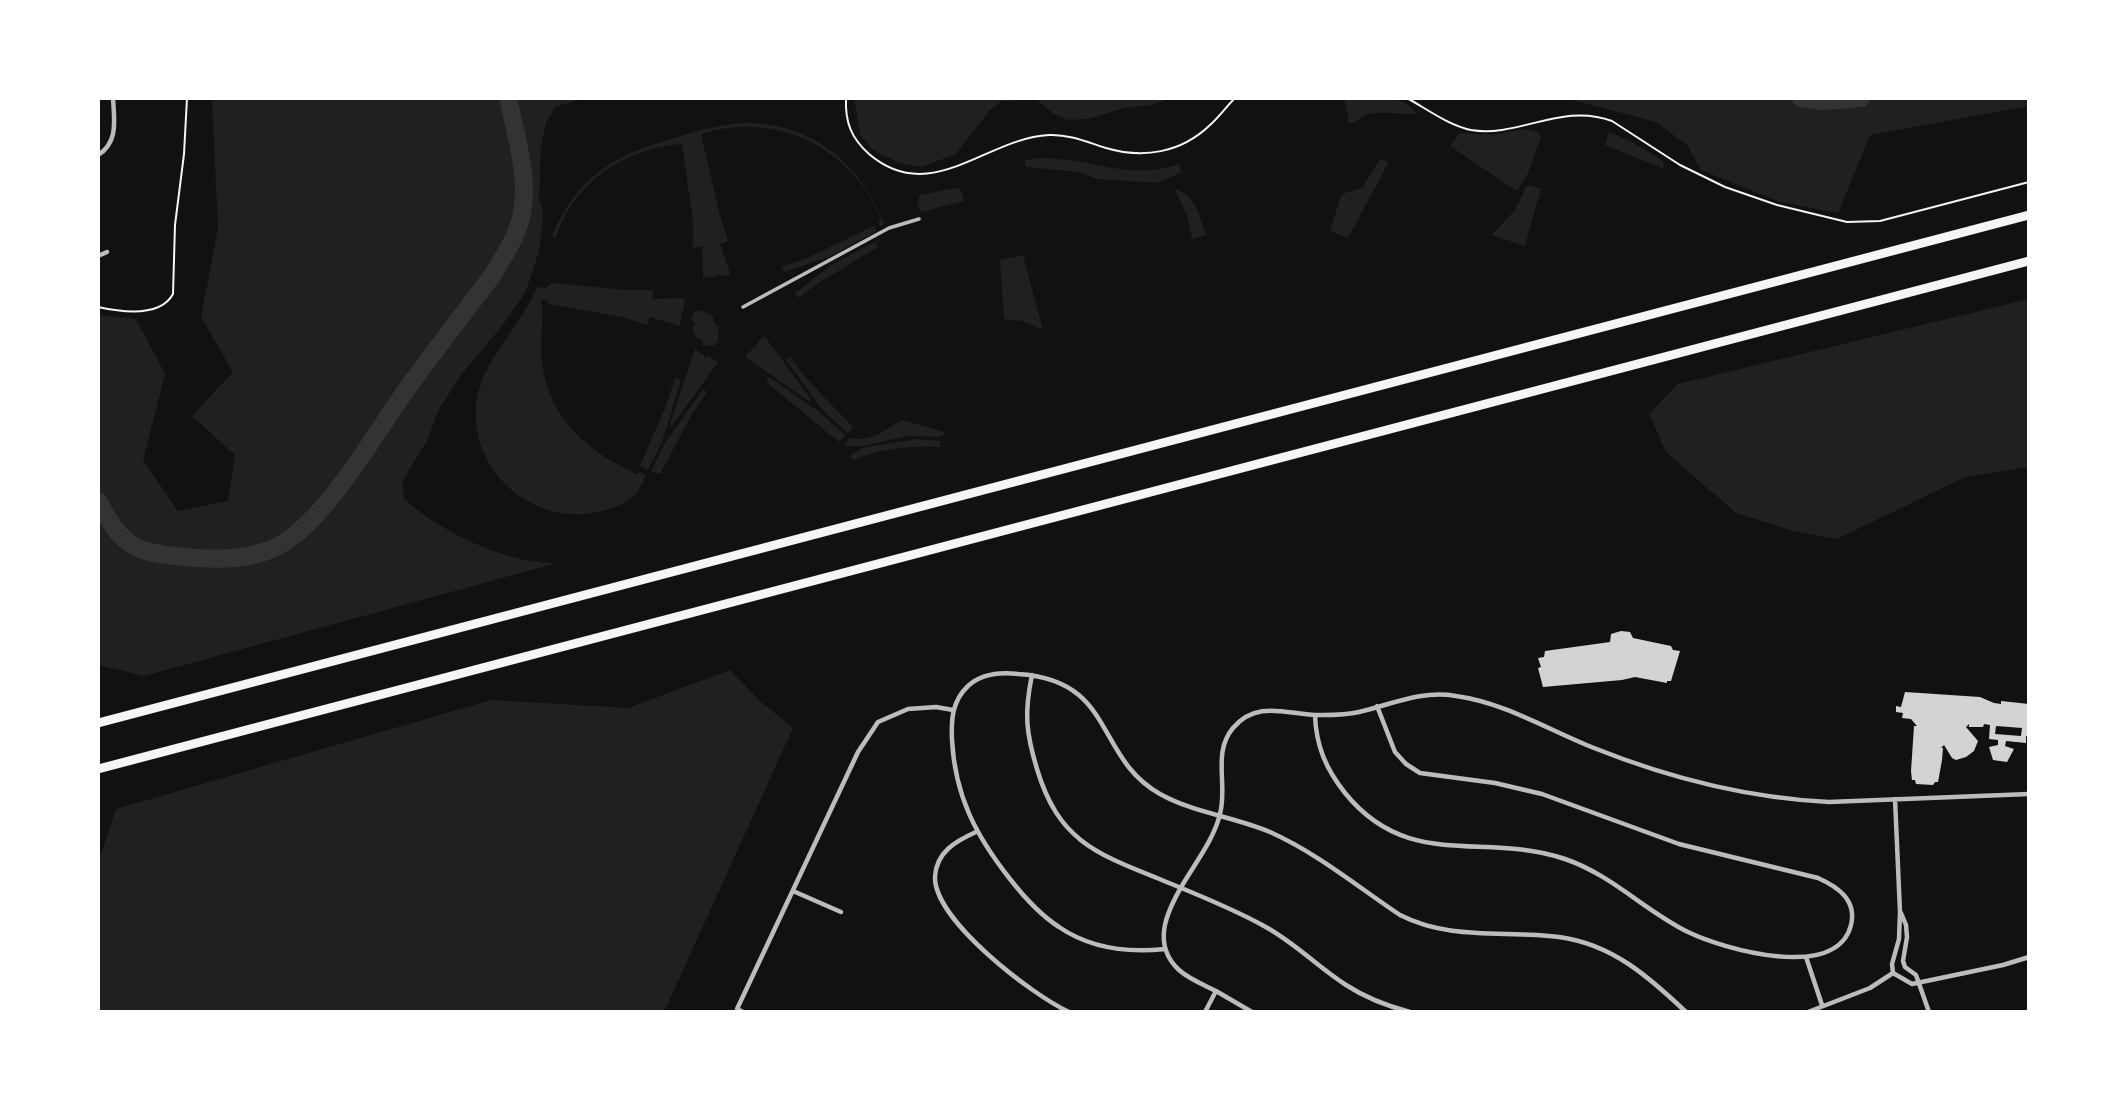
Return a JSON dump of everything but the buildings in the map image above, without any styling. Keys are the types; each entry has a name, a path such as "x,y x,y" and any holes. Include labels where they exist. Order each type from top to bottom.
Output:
{"highway":[{"path":"98,723 2029,215"},
{"path":"98,769 2029,261"}],"street":[{"path":"98,155 113,139 113,98"},
{"path":"743,307 889,229 919,219"},
{"path":"98,256 107,252"},
{"path":"1165,949 1130,951 1104,947 1059,927 1027,901 976,832 961,794 953,762 953,710 958,698 969,685 981,678 1007,673 1032,675 1065,685 1086,700 1133,774 1151,788 1177,802 1248,822 1292,843 1400,915 1418,924 1460,933 1559,937 1600,949 1641,970 1686,1012"},
{"path":"1032,675 1027,705 1027,734 1045,794 1057,815 1079,839 1105,857 1267,927 1359,993 1410,1012"},
{"path":"1252,1012 1179,970 1165,949 1163,934 1165,919 1180,888 1212,836 1220,814 1224,796 1221,755 1225,741 1234,727 1250,715 1272,709 1315,715 1358,712 1413,696 1434,693 1473,698 1498,706 1627,761 1701,784 1803,801 1829,802 2029,794"},
{"path":"740,1011 858,752 878,722 921,706 953,710"},
{"path":"1315,715 1316,737 1333,778 1357,808 1384,828 1443,846 1512,846 1547,853 1602,875 1691,933 1751,952 1806,957 1830,950 1842,941 1852,922 1851,906 1843,892 1828,882 1786,869 1679,844 1581,806 1531,791 1495,783 1420,773 1406,764 1395,752 1377,706"},
{"path":"1893,973 1900,912 1895,799"},
{"path":"976,832 959,840 940,858 935,879 937,892 955,918 992,960 1032,991 1069,1012"},
{"path":"793,891 841,912"},
{"path":"1900,912 1906,925 1907,937 1903,961 1905,967 1916,975 1929,1012"},
{"path":"1806,957 1822,1005"},
{"path":"1893,973 1912,984 2029,957"},
{"path":"1808,1012 1870,988 1893,973"},
{"path":"1205,1012 1216,991"}],"path":[{"path":"98,307 112,310 158,309 173,294 175,225 184,154 187,98"},
{"path":"846,98 847,122 858,144 888,166 921,174 944,172 1017,142 1050,135 1083,139 1118,151 1137,154 1165,151 1185,144 1198,135 1235,98"},
{"path":"1407,98 1459,126 1472,130 1506,128 1569,115 1600,117 1635,135 1681,165 1725,187 1777,205 1847,222 1880,221 2029,182"}],"shaded area":[{"path":"212,98 584,98 555,107 546,122 541,146 539,199 543,211 539,251 525,293 502,326 461,375 438,411 428,439 402,482 404,499 455,534 517,558 557,563 144,676 98,665 98,315 136,319 165,374 143,460 178,511 228,501 235,455 192,416 233,372 201,317 218,228"},
{"path":"854,98 1171,98 1088,119 1068,120 1054,114 1037,100 1001,101 989,111 956,154 921,167 899,163 873,150 860,135"},
{"path":"1344,98 1393,99 1410,107 1416,114 1375,113 1349,123"},
{"path":"1565,98 2029,98 2029,106 1870,135 1838,213 1780,202 1701,170 1687,145 1656,122"},
{"path":"742,123 767,124 789,129 829,149 861,181 884,223 882,228 878,222 881,219 868,194 851,172 831,155 808,141 783,132 756,127 729,128 701,134 728,241 720,244 729,275 719,276 718,273 716,276 703,278 702,247 693,247 693,221 682,144 641,152 604,171 575,200 556,237 552,236 574,197 587,182 618,160 686,134"},
{"path":"1526,129 1537,132 1541,137 1528,173 1517,191 1450,146 1460,133 1492,135"},
{"path":"1609,132 1663,161 1664,169 1605,145"},
{"path":"1040,158 1143,171 1178,164 1182,172 1158,183 1097,179 1079,172 1026,167 1025,160"},
{"path":"1380,159 1389,162 1348,238 1330,231 1341,196 1362,188"},
{"path":"1527,185 1541,189 1525,246 1492,235 1515,210"},
{"path":"954,188 961,190 964,201 921,212 917,203 920,195"},
{"path":"1175,189 1192,201 1206,235 1192,239 1188,218"},
{"path":"874,226 877,231 829,257 783,272 782,267"},
{"path":"875,242 878,247 798,298 795,293 833,264"},
{"path":"1023,255 1043,330 1023,321 1004,319 1000,260"},
{"path":"552,283 653,290 653,299 685,300 683,311 680,312 680,326 650,317 647,325 541,300 541,353 544,375 559,412 584,442 600,454 637,474 639,472 646,475 632,498 598,512 574,514 551,511 529,502 510,489 483,452 477,429 476,405 485,373 537,287 545,288"},
{"path":"2029,299 2029,467 1965,477 1837,539 1793,531 1736,513 1666,452 1649,414 1678,384"},
{"path":"699,310 712,315 716,326 719,326 718,341 713,346 703,345 703,340 696,338 692,329 695,323 691,320"},
{"path":"765,337 811,399 810,402 745,357 753,348 756,349 755,346"},
{"path":"695,349 704,355 704,358 707,356 718,362 672,426 670,424"},
{"path":"790,357 806,378 853,427 848,433 825,413 786,360"},
{"path":"769,377 818,411 845,435 839,442 766,382"},
{"path":"675,378 681,380 662,442 648,470 640,466"},
{"path":"703,389 707,392 660,474 651,471 665,443"},
{"path":"902,420 944,432 944,435 907,436 864,446 843,446 850,438 871,437"},
{"path":"916,439 941,441 940,447 896,449 854,460 849,457 862,448"},
{"path":"730,670 760,701 793,728 664,1012 98,1012 98,863 116,809 491,700 628,708"}],"waterway":[{"path":"98,501 115,528 131,544 153,553 196,558 219,559 264,552 293,536 312,519 348,476 409,386 492,276 514,239 521,217 524,183 508,98"},
{"path":"1801,98 1823,101 1861,98"}]}
